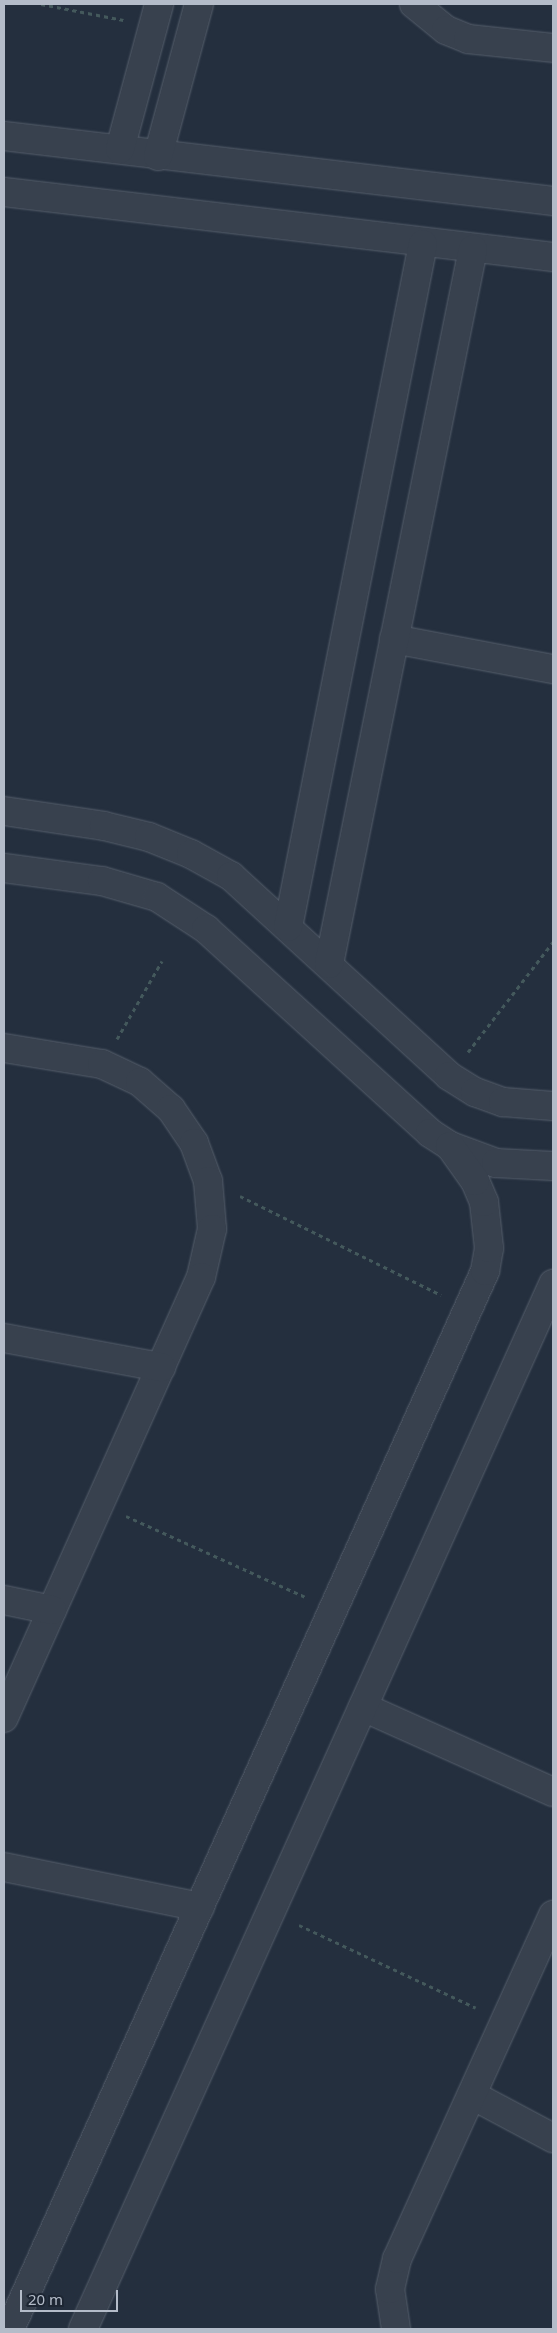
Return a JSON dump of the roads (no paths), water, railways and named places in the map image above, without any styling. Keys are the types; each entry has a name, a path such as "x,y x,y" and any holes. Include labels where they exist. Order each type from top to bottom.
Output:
{"street":[{"path":"158,156 199,4"},
{"path":"414,4 446,30 468,39 553,48"},
{"path":"120,149 156,15"},
{"path":"4,136 120,149 158,156 553,200"},
{"path":"4,192 423,244 553,257"},
{"path":"288,927 423,244"},
{"path":"329,964 472,249"},
{"path":"394,639 553,669"},
{"path":"4,811 104,826 149,837 191,854 231,876 449,1076 475,1092 503,1102 553,1106"},
{"path":"4,868 130,887 182,911 206,928 411,1117 450,1146 496,1163 553,1166"},
{"path":"4,1048 102,1064 140,1082 171,1109 194,1142 208,1181 212,1229 201,1276 4,1718"},
{"path":"10,2329 485,1271 489,1224 484,1202 475,1181 450,1146"},
{"path":"83,2329 553,1284"},
{"path":"4,1338 161,1367"},
{"path":"4,1600 52,1610"},
{"path":"363,1707 553,1792"},
{"path":"4,1868 200,1907"},
{"path":"396,2329 390,2289 397,2259 553,1915"},
{"path":"472,2095 553,2138"}]}
